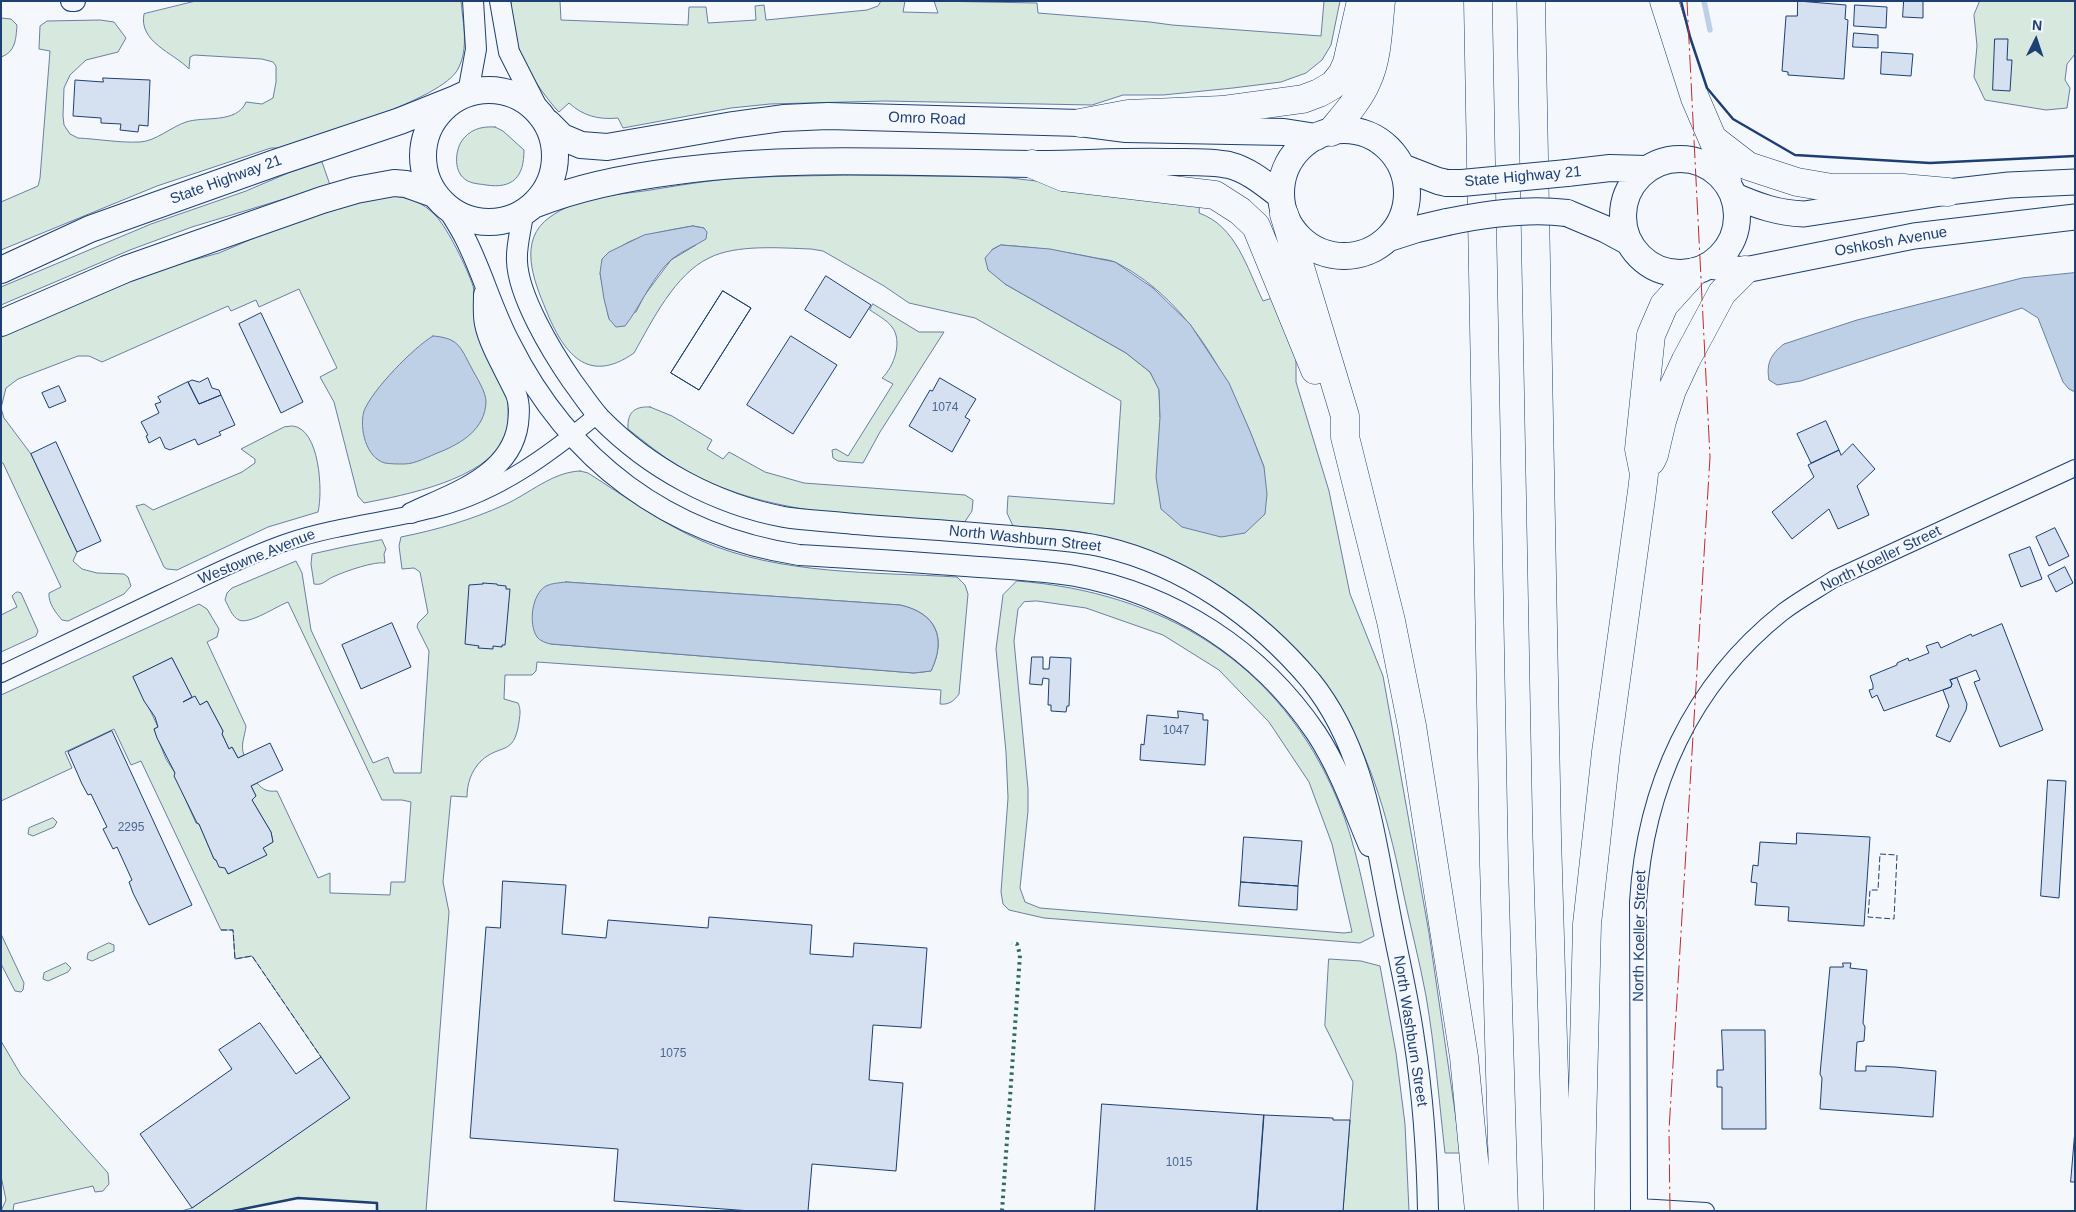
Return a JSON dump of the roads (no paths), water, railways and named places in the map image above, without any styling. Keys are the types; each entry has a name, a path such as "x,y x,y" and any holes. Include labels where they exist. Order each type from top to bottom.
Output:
{"highway":[{"path":"1080,123 1128,114 1231,109 1303,99 1320,93 1333,85 1342,74 1347,63 1361,1"},
{"path":"1345,437 1345,416 1283,205 1283,178 1290,161 1301,147 1324,134 1360,94 1368,80 1382,1"},
{"path":"1478,1 1494,864 1504,1211"},
{"path":"1531,1 1546,836 1558,1211"},
{"path":"1580,1211 1587,924 1606,752 1644,474 1639,448 1651,335 1664,305 1701,269 1721,257 1731,244 1737,228 1738,212 1726,170 1695,98 1664,1"},
{"path":"441,202 425,175 422,153 427,132 438,114 461,96 487,90 506,92 524,99 543,117 555,144 556,166 549,186 530,209"},
{"name":"State Highway 21","path":"1,270 90,229 400,121 461,96"},
{"name":"Omro Road","path":"543,117 562,137 581,145 607,147 733,125 783,118 828,116 1080,123 1126,130 1324,134"},
{"path":"1,323 126,269 322,200 356,190 394,183 418,187 465,219 485,223 504,221 557,196 608,182 654,174 742,164 837,160 1032,164 1111,161 1196,162 1229,166 1247,172 1283,205 1293,230 1305,243 1321,252 1339,256 1357,255 1374,249 1389,238 1399,226 1405,212 1408,197 1406,181 1402,167 1392,152 1379,140 1363,133 1346,130 1324,134"},
{"path":"1714,139 1748,166 1796,182 1832,188 1903,188 1948,192"},
{"path":"1701,269 1679,273 1666,272 1655,267 1636,253 1629,242 1624,227 1623,210 1627,194 1635,180 1647,169 1664,161 1682,158 1700,162 1716,170 1731,189"},
{"path":"1032,164 1063,177 1215,195 1240,210 1256,226 1328,401 1345,437 1391,621 1414,736 1464,1057 1479,1211"},
{"name":"State Highway 21","path":"1402,167 1438,181 1462,183 1610,168 1647,169"},
{"path":"1389,238 1418,228 1447,222 1502,213 1552,211 1567,212 1606,229 1629,242"},
{"path":"1644,474 1654,455 1672,390 1686,360 1722,294 1745,270"}],"main road":[{"path":"1731,189 1767,209 1788,214 1804,214 1948,192 2009,185 2075,182"},
{"name":"Oshkosh Avenue","path":"1701,269 1745,270 1914,236 2075,217"}],"street":[{"path":"71,1 76,1"},
{"path":"461,96 476,49 473,1"},
{"name":"Omro Road","path":"500,1 509,52 543,117"},
{"path":"441,202 466,239 484,287 509,342 532,384 572,436"},
{"path":"530,209 517,256 517,266 522,284 542,333 557,360 597,415"},
{"path":"411,513 465,488 486,475 511,448 517,432 520,413 517,397 485,325 484,287"},
{"name":"Westowne Avenue","path":"1,674 209,575 286,542 327,530 438,508 470,498 538,461 597,415"},
{"name":"North Washburn Street","path":"597,415 638,452 662,468 700,490 752,509 784,517 1084,543 1139,557 1215,595 1282,650 1312,682 1331,710 1354,754 1366,793 1414,1036 1423,1104 1428,1211"},
{"name":"North Washburn Street","path":"572,436 589,454 648,500 698,528 753,546 799,554 1074,576 1135,592 1170,606 1200,622 1227,641 1278,685 1317,734 1339,776 1384,883"},
{"name":"North Koeller Street","path":"1639,1209 1638,902 1640,876 1650,822 1663,776 1688,722 1716,680 1736,656 1783,613 1805,597 1834,579 2075,468"},
{"path":"1639,1209 1706,1211"}],"water":[{"path":"693,226 704,228 707,232 706,239 676,256 665,265 625,326 616,327 609,319 604,299 600,273 602,259 609,252 644,235"},
{"path":"1001,245 1050,249 1115,262 1153,288 1190,324 1229,383 1264,467 1267,494 1265,514 1245,533 1221,537 1182,527 1161,509 1156,477 1160,417 1159,390 1150,372 1126,353 1005,284 988,270 985,258 992,250"},
{"path":"2075,273 2075,392 2069,389 2063,382 2038,318 2022,308 1801,381 1777,385 1769,380 1768,369 1770,359 1784,344 1857,320 2022,278"},
{"path":"433,336 453,341 461,348 486,398 485,412 471,434 456,444 413,463 385,463 373,455 366,442 362,426 364,411 375,392 394,370 415,349"},
{"path":"566,582 900,605 922,614 930,621 938,638 936,659 931,671 914,673 551,644 541,641 534,631 532,617 537,595 546,586"}],"waterway":[{"path":"1704,1 1710,30"}]}
